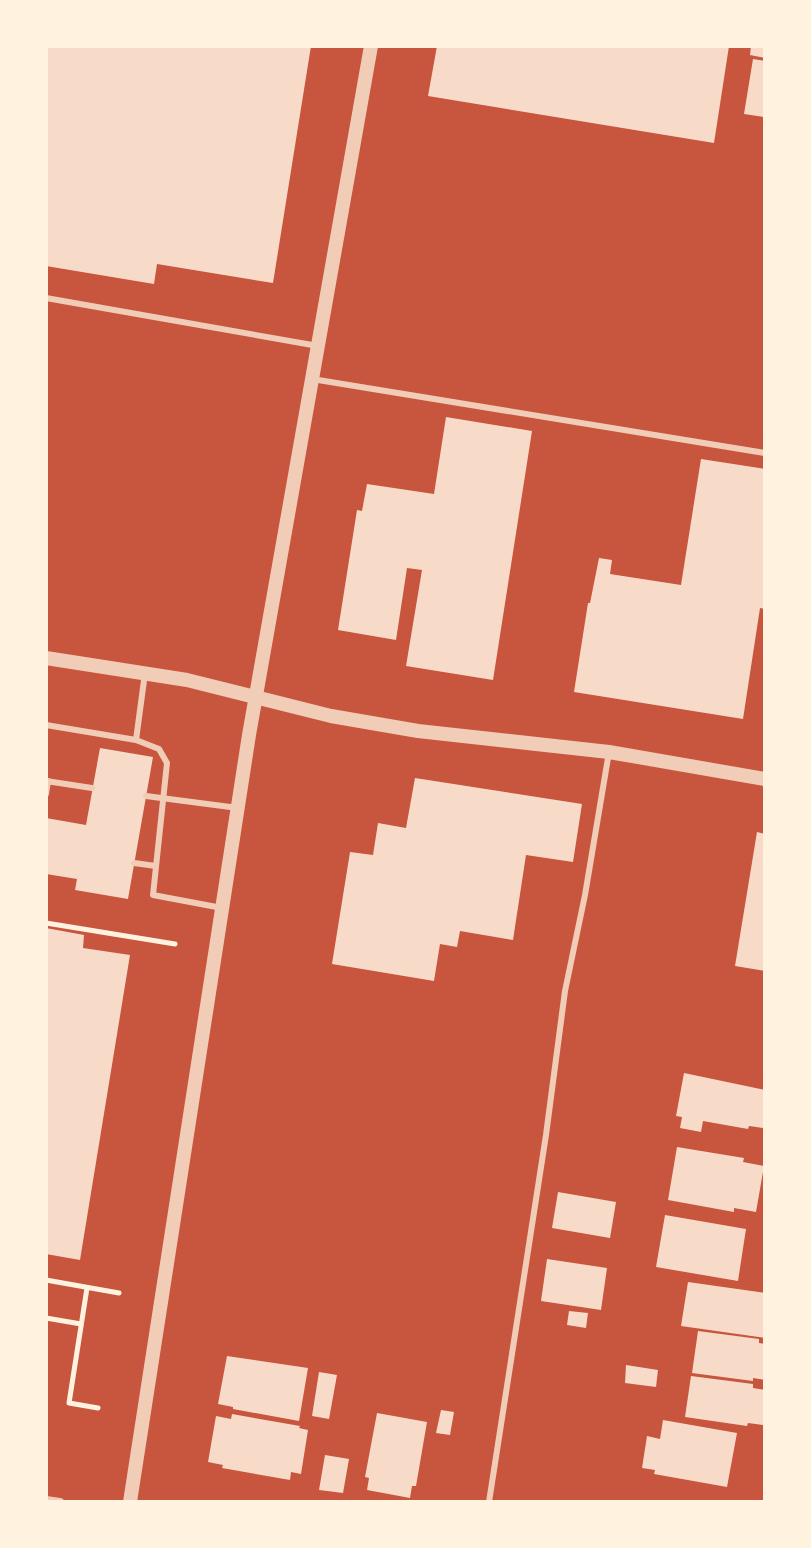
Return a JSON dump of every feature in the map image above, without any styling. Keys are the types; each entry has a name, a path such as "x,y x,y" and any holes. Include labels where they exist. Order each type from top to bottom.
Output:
{"street":[{"path":"130,1502 238,808 371,46"},
{"path":"46,658 145,673 257,696 331,716 418,731 609,752 765,779"},
{"path":"46,1500 60,1502"}],"lane":[{"path":"46,298 318,346"},
{"path":"312,379 765,453"},
{"path":"136,740 145,673"},
{"path":"46,725 136,740 159,749 167,763 153,895 222,908"},
{"path":"489,1502 565,991 609,752"},
{"path":"46,794 47,781 92,788"},
{"path":"146,796 238,808"},
{"path":"134,863 156,866"}],"path":[{"path":"46,923 175,944"},
{"path":"46,1280 119,1293"},
{"path":"87,1288 69,1403 98,1408"},
{"path":"46,1318 81,1324"}],"building":[{"path":"46,46 311,46 273,283 157,264 154,284 46,266"},
{"path":"437,46 729,46 714,143 428,96"},
{"path":"751,46 765,46 765,58 750,55"},
{"path":"753,59 765,61 764,117 744,114"},
{"path":"446,417 532,431 493,680 406,666 422,570 407,568 396,640 338,630 357,510 362,511 367,484 434,494"},
{"path":"701,459 765,469 765,609 760,608 743,719 574,692 588,603 599,558 612,560 610,574 681,585"},
{"path":"100,748 153,757 128,899 75,890 77,879 46,874 46,818 86,825"},
{"path":"415,778 582,804 573,862 526,855 513,940 460,931 457,947 440,944 434,981 332,964 350,852 373,855 378,823 406,828"},
{"path":"757,832 765,834 765,971 735,966"},
{"path":"46,928 84,935 83,948 130,955 80,1260 46,1254"},
{"path":"684,1073 765,1090 763,1128 749,1126 748,1129 703,1121 701,1132 680,1128 682,1117 676,1116"},
{"path":"677,1147 744,1158 743,1162 764,1166 756,1212 734,1208 734,1212 668,1200"},
{"path":"558,1192 616,1202 610,1238 552,1228"},
{"path":"665,1215 746,1229 738,1281 656,1267"},
{"path":"547,1259 607,1268 601,1310 541,1301"},
{"path":"688,1282 765,1293 765,1338 681,1326"},
{"path":"569,1311 588,1313 586,1328 567,1325"},
{"path":"698,1331 759,1339 759,1343 765,1344 765,1380 692,1373"},
{"path":"227,1356 308,1368 299,1421 218,1404"},
{"path":"626,1365 658,1370 656,1387 625,1383"},
{"path":"319,1372 337,1375 329,1419 312,1416"},
{"path":"691,1376 753,1384 753,1388 765,1390 763,1425 748,1423 747,1426 685,1417"},
{"path":"441,1410 454,1412 450,1435 436,1433"},
{"path":"377,1413 427,1422 416,1486 412,1486 410,1498 367,1490 369,1478 365,1477"},
{"path":"232,1414 308,1430 301,1474 291,1472 290,1480 222,1468 223,1465 208,1462 216,1416 231,1419"},
{"path":"663,1420 737,1433 727,1487 654,1474 655,1470 642,1468 647,1436 660,1439"},
{"path":"325,1455 349,1459 343,1493 319,1490"}]}
